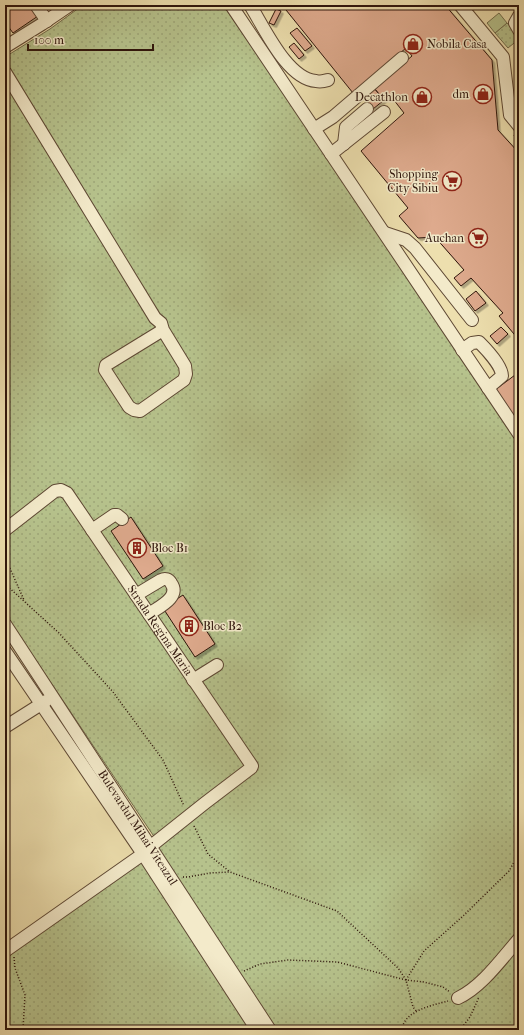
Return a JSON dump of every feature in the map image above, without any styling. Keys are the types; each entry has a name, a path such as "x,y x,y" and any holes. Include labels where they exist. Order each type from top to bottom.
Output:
{"street":[{"path":"36,5 47,21"},
{"path":"5,47 70,5"},
{"path":"231,5 519,434"},
{"path":"250,5 281,56 296,73 316,82 328,80"},
{"path":"460,5 503,57 510,115 516,130"},
{"path":"519,16 515,23 519,30"},
{"path":"314,129 333,117 402,58"},
{"path":"5,67 8,68 162,316 162,326"},
{"path":"5,72 155,318 162,326 185,366 186,374 184,380 140,411 134,410 129,407 106,370 106,365 162,326"},
{"path":"344,144 346,127 367,109"},
{"path":"331,154 384,112"},
{"path":"385,233 406,240 415,248 472,320"},
{"path":"462,350 472,343 479,342 486,348 500,369 502,376 488,388"},
{"name":"Strada Regina Maria","path":"5,530 54,491 61,490 67,493 252,766 252,768 189,816"},
{"path":"92,530 114,515 117,515 122,519"},
{"path":"136,595 161,580 169,580 173,585 175,590 174,595 149,614"},
{"name":"Bulevardul Mihai Viteazul","path":"5,624 53,697 147,850 235,982 270,1030"},
{"name":"Bulevardul Mihai Viteazul","path":"5,651 41,704 147,850 169,874 235,982 257,1030"},
{"path":"193,680 217,665"},
{"path":"5,727 53,697"},
{"path":"9,948 147,850 189,816"},
{"path":"458,998 469,992 484,978 519,939"}],"path":[{"path":"516,130 519,141"},
{"path":"5,557 24,602"},
{"path":"5,584 59,633 113,692 163,760 208,854 230,872 336,911 398,968 406,980 413,1007 417,1012"},
{"path":"406,980 424,951 509,871 519,853"},
{"path":"169,874 188,877 210,873 230,872"},
{"path":"9,948 25,995 23,1030"},
{"path":"235,982 260,964 288,960 336,962 406,980 424,982 443,987 458,998"},
{"path":"460,1030 470,1017 480,996"},
{"path":"402,1030 404,1022 417,1012 430,1006 458,998"},
{"path":"512,1030 519,1021"},
{"path":"347,1030 369,1027 387,1028 393,1030"}],"green space":[{"path":"83,5 223,5 366,213 519,441 519,1030 5,1030 5,947 155,838 5,614 5,57 50,29"},
{"path":"499,13 507,23 495,33 487,23"},
{"path":"507,23 519,36 519,39 508,48 495,33"}],"building":[{"path":"6,5 30,5 38,16 13,33 5,22"},
{"name":"Shopping City Sibiu","path":"282,5 445,5 492,60 498,130 519,153 519,340 499,316 503,313 471,278 461,286 454,278 464,270 435,237 418,238 399,216 408,208 361,151 404,113 390,95 384,100 374,88 412,56 406,48 353,93"},
{"path":"276,9 281,11 274,25 269,23"},
{"path":"297,28 312,46 305,51 290,33"},
{"path":"294,43 304,55 299,59 289,47"},
{"path":"374,88 384,100 373,109 363,97"},
{"path":"476,291 486,303 475,311 466,299"},
{"path":"501,327 508,334 497,344 490,336"},
{"path":"519,372 519,424 495,390"},
{"name":"Bloc B1","path":"131,517 163,566 143,579 111,531"},
{"name":"Bloc B2","path":"183,595 215,644 195,657 163,608"}],"place":[{"name":"Nobila Casa","path":"413,44"},
{"name":"dm","path":"483,94"},
{"name":"Decathlon","path":"422,97"},
{"name":"Shopping City Sibiu","path":"452,181"},
{"name":"Auchan","path":"478,238"},
{"name":"Bloc B1","path":"137,548"},
{"name":"Bloc B2","path":"189,626"}]}
